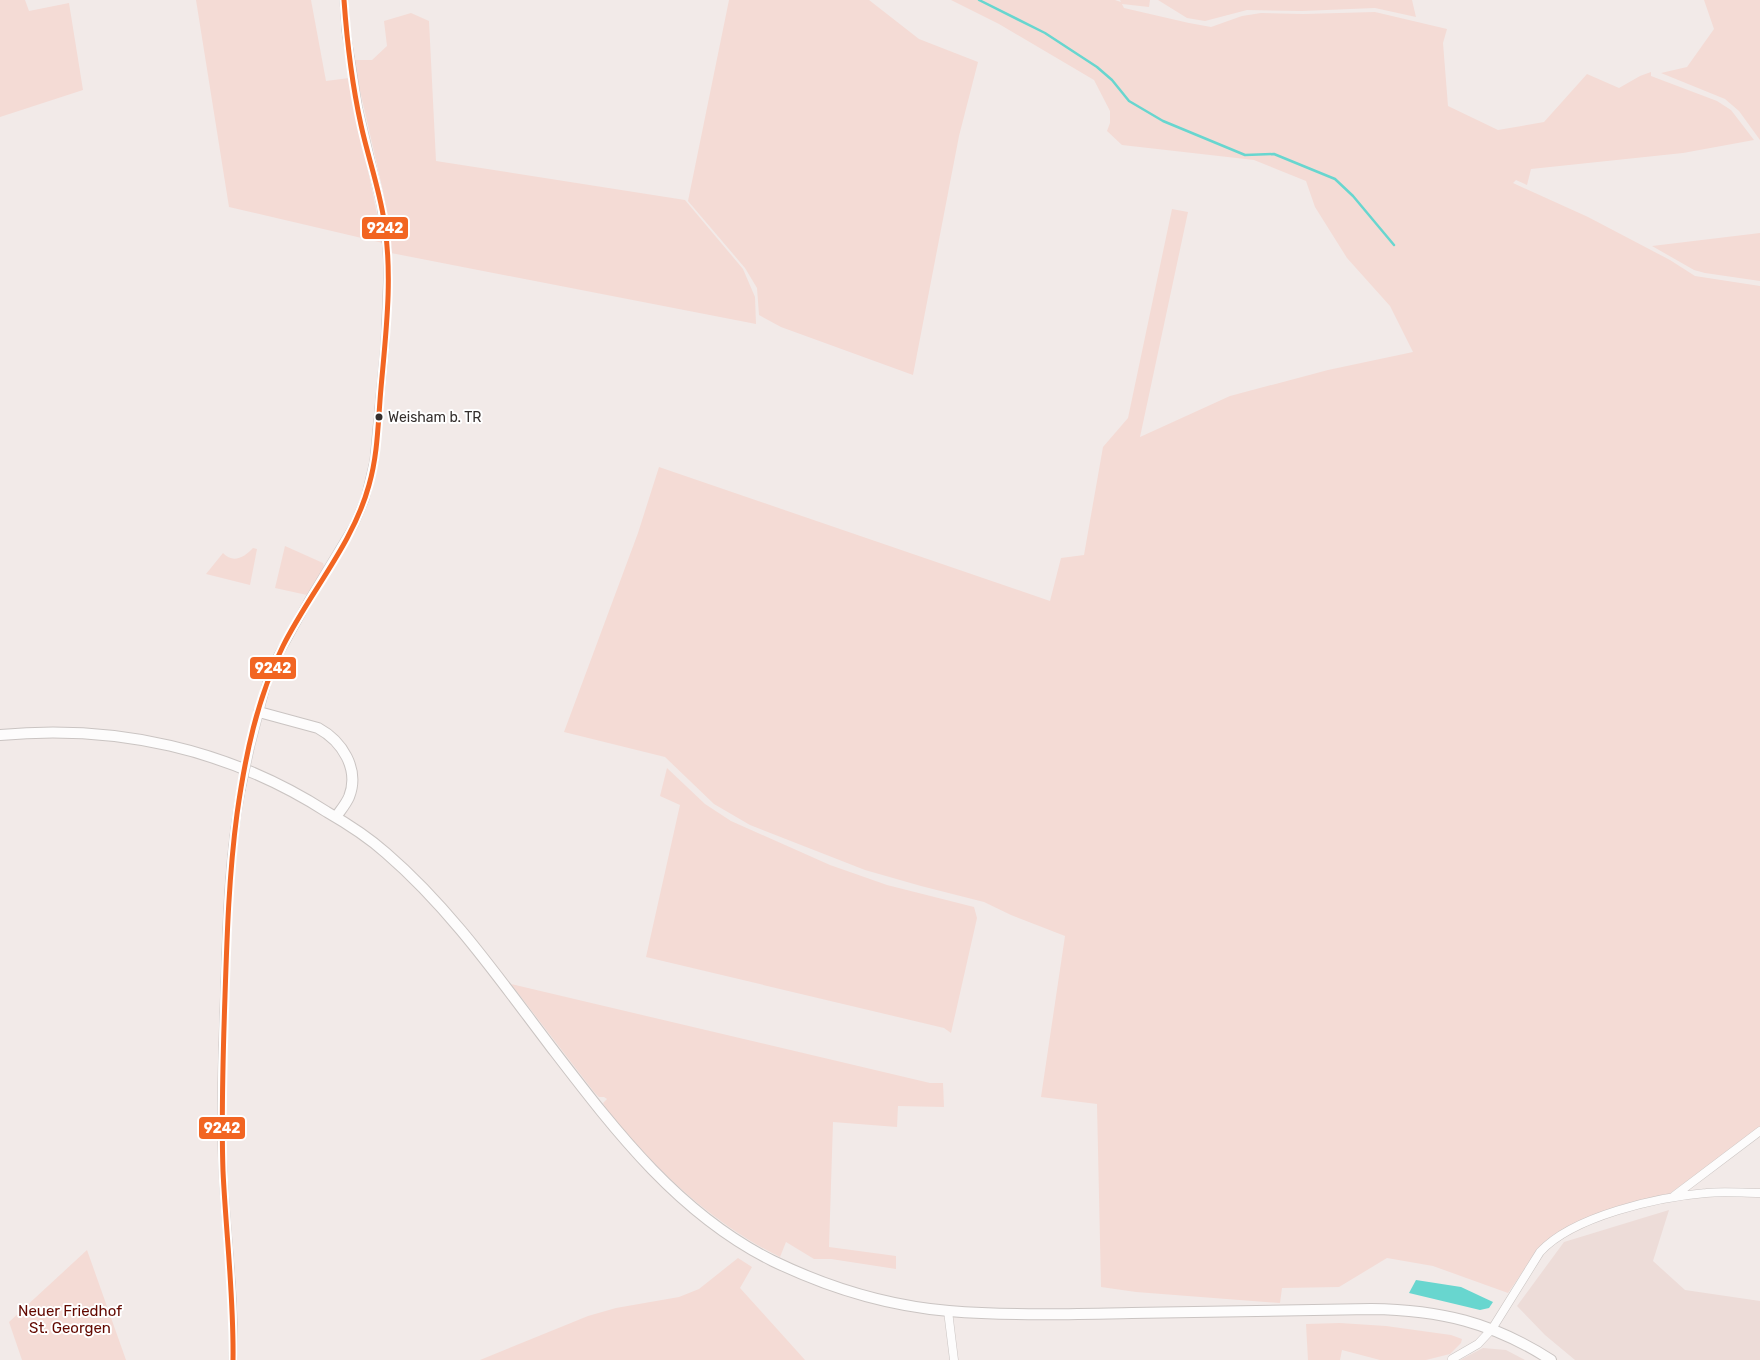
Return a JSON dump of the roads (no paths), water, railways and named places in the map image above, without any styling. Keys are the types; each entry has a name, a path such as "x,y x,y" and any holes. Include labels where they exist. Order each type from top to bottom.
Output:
{"main road":[{"path":"259,712 318,728 339,744 348,759 351,769 351,784 348,798 336,817"},
{"path":"0,735 30,732 84,732 154,742 192,751 226,761 263,776 336,817 385,852 445,912 498,976 605,1118 662,1180 692,1207 740,1241 771,1260 826,1284 898,1304 948,1311 1069,1314 1391,1309 1450,1316 1475,1322 1551,1360"}],"street":[{"path":"233,1360 233,1307 223,1171 222,1102 228,912 232,856 241,790 267,682 285,642 361,510 374,461 386,328 387,248 381,205 355,92 346,30 344,0"},
{"path":"1673,1197 1760,1131"},
{"path":"1452,1359 1478,1344 1492,1329 1532,1264 1548,1242 1572,1229 1622,1210 1673,1197 1709,1192 1760,1193"},
{"path":"948,1311 954,1360"}],"water":[{"path":"1416,1280 1461,1287 1493,1302 1489,1308 1480,1310 1409,1293"}],"waterway":[{"path":"979,0 1045,33 1097,67 1112,80 1129,101 1163,121 1245,155 1274,154 1335,179 1353,196 1394,245"}],"place":[{"name":"Weisham b. TR","path":"379,417"}],"park label":[{"name":"Neuer Friedhof St. Georgen","path":"70,1320"}]}
